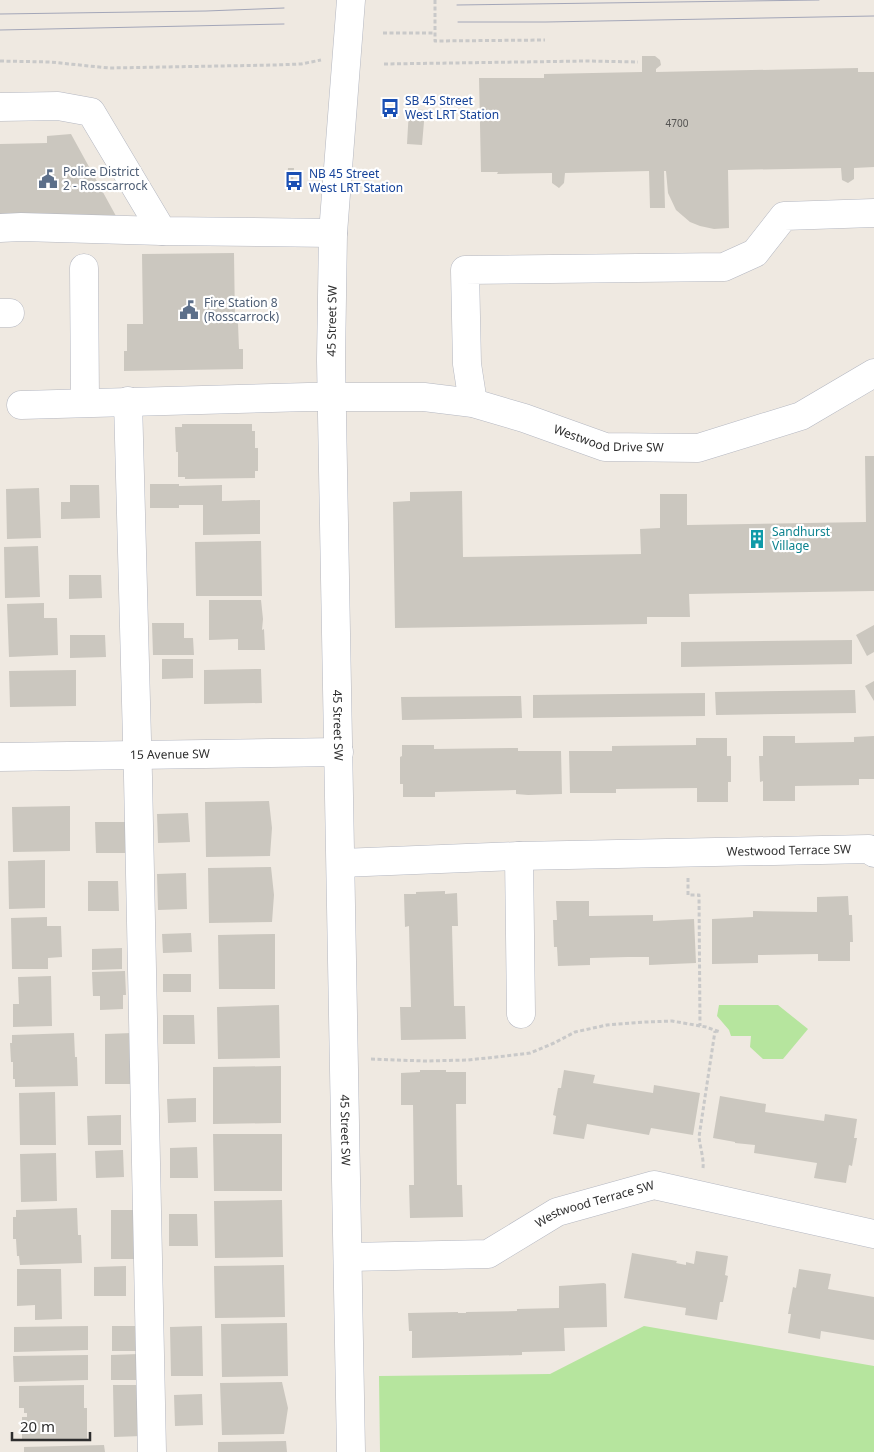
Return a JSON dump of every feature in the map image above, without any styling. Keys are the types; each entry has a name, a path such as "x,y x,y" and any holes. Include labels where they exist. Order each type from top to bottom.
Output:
{"street":[{"name":"45 Street SW","path":"351,0 333,233 331,397 352,1452"},
{"path":"0,107 58,106 91,112 162,231"},
{"path":"473,403 467,364 465,270 724,267 755,253 784,216 874,213"},
{"path":"0,228 333,233"},
{"path":"84,268 85,402"},
{"name":"Westwood Drive SW","path":"22,405 128,401 424,397 473,403 524,418 605,447 698,448 801,416 874,373"},
{"path":"128,401 138,755 152,1452"},
{"name":"15 Avenue SW","path":"0,757 339,752"},
{"name":"Westwood Terrace SW","path":"341,862 519,856 869,849 874,853"},
{"path":"519,856 521,1014"},
{"name":"Westwood Terrace SW","path":"349,1257 488,1254 557,1212 654,1185 874,1234"}],"path":[{"path":"435,0 435,41 545,40"},
{"path":"383,34 435,32"},
{"path":"0,61 50,62 108,68 300,64 321,59"},
{"path":"384,64 638,62"},
{"path":"688,853 688,896 699,895 700,1026"},
{"path":"371,1059 442,1060 530,1053 575,1032 607,1025 672,1021 720,1032"},
{"path":"698,1195 703,1163 700,1154 699,1137 715,1031"}],"green space":[{"path":"719,1005 778,1005 808,1029 783,1059 763,1059 750,1047 751,1036 731,1036 729,1030 717,1016"},
{"path":"644,1326 874,1366 874,1452 380,1452 379,1376 550,1374"}],"building":[{"path":"642,56 655,56 660,60 661,65 656,69 656,72 858,68 858,72 874,72 874,167 854,168 854,179 848,183 842,180 841,168 728,170 729,228 714,229 690,222 676,210 668,193 666,171 664,171 665,208 650,208 649,171 565,173 564,183 559,188 552,183 552,173 497,174 498,172 481,172 479,78 544,78 544,74 642,72"},
{"path":"409,109 425,110 422,145 407,144"},
{"name":"Police District 2 - Rosscarrock","path":"71,134 116,216 49,217 48,214 0,215 0,144 47,143 47,136"},
{"path":"288,168 294,168 293,182 287,183"},
{"name":"Fire Station 8 (Rosscarrock)","path":"234,253 235,323 238,323 239,349 243,349 243,369 124,371 124,351 127,351 127,324 143,324 142,254"},
{"path":"182,424 252,424 252,431 255,431 255,448 258,448 258,471 255,471 255,478 185,479 185,477 178,477 175,427 182,427"},
{"name":"Sandhurst Village","path":"865,456 874,456 874,591 689,594 690,617 647,617 647,624 395,628 393,502 410,501 410,492 462,491 463,557 641,554 640,529 660,528 660,494 687,494 687,525 866,522"},
{"path":"150,484 179,484 179,486 222,485 222,501 260,500 260,534 203,535 203,505 179,505 179,508 150,508"},
{"path":"70,485 99,485 100,518 61,519 61,502 70,502"},
{"path":"39,488 41,538 7,539 6,489"},
{"path":"261,541 262,596 196,596 195,542"},
{"path":"38,546 40,597 5,598 4,547"},
{"path":"69,575 101,575 102,598 69,599"},
{"path":"209,600 261,600 265,650 238,650 238,639 209,640"},
{"path":"44,603 44,618 57,618 58,655 9,657 7,604"},
{"path":"152,623 184,623 184,638 193,638 194,655 153,655"},
{"path":"874,625 874,652 867,656 856,635"},
{"path":"70,635 105,635 106,657 70,658"},
{"path":"852,640 852,664 681,667 681,642"},
{"path":"162,659 193,659 193,678 162,679"},
{"path":"261,669 262,703 204,704 204,670"},
{"path":"76,670 76,706 10,707 9,671"},
{"path":"874,681 874,701 865,686"},
{"path":"855,690 856,713 716,715 715,692"},
{"path":"705,693 705,716 533,718 533,695"},
{"path":"521,696 522,718 402,720 401,697"},
{"path":"763,736 795,736 795,743 854,742 854,737 874,736 874,779 859,779 859,785 795,786 795,801 763,801 763,781 760,782 759,756 763,756"},
{"path":"696,738 727,738 727,756 731,756 731,782 728,782 728,802 697,802 697,788 616,789 616,793 570,793 569,751 612,751 612,746 696,745"},
{"path":"402,745 434,745 434,749 518,748 518,751 561,751 562,794 516,794 516,790 435,792 435,797 403,797 403,784 400,784"},
{"path":"269,801 272,828 270,856 206,857 205,802"},
{"path":"70,806 70,851 13,852 12,807"},
{"path":"188,813 190,842 158,843 157,814"},
{"path":"95,822 127,822 128,853 96,853"},
{"path":"45,860 45,908 9,909 8,861"},
{"path":"271,867 274,895 272,922 209,923 208,868"},
{"path":"186,873 187,909 158,910 157,874"},
{"path":"88,881 118,881 119,911 88,911"},
{"path":"445,891 445,894 457,893 458,926 452,926 454,1006 465,1006 466,1039 401,1040 400,1007 411,1007 409,926 405,927 404,894"},
{"path":"848,896 849,915 852,915 853,942 850,942 850,961 818,961 818,954 758,955 758,963 712,964 712,919 753,917 753,911 817,912 817,897"},
{"path":"556,901 589,901 589,916 653,915 653,921 694,919 696,963 649,965 649,957 628,957 590,958 590,965 558,966 557,947 554,947 553,920 557,920"},
{"path":"47,917 47,926 61,926 62,957 48,958 48,969 12,969 11,918"},
{"path":"191,933 192,952 163,953 162,934"},
{"path":"275,934 275,989 219,989 218,935"},
{"path":"122,948 122,969 92,970 92,949"},
{"path":"125,971 126,995 123,995 123,1009 100,1010 100,996 93,996 92,972"},
{"path":"163,974 191,974 191,992 163,992"},
{"path":"51,976 52,1026 13,1027 13,1004 19,1004 18,977"},
{"path":"279,1005 280,1058 218,1059 217,1007"},
{"path":"163,1015 194,1015 195,1044 163,1044"},
{"path":"74,1033 78,1086 15,1087 13,1062 11,1062 10,1043 12,1043 12,1035"},
{"path":"132,1033 132,1084 105,1084 105,1034"},
{"path":"281,1066 281,1123 213,1124 213,1067"},
{"path":"420,1070 466,1072 466,1104 456,1104 457,1185 462,1185 463,1217 410,1218 409,1185 414,1185 413,1105 401,1105 401,1073 420,1072"},
{"path":"564,1070 595,1075 593,1083 653,1093 654,1085 700,1093 693,1135 651,1128 649,1135 587,1124 584,1139 553,1134 556,1116 553,1115 558,1088 561,1088"},
{"path":"55,1092 56,1145 20,1145 19,1093"},
{"path":"720,1096 766,1104 765,1112 824,1121 825,1114 857,1119 854,1138 857,1138 852,1166 849,1165 846,1183 814,1178 817,1163 754,1153 755,1145 713,1138"},
{"path":"196,1098 196,1122 168,1123 167,1099"},
{"path":"121,1115 121,1145 88,1145 87,1116"},
{"path":"213,1134 282,1134 282,1191 214,1191"},
{"path":"197,1147 198,1178 170,1178 170,1148"},
{"path":"123,1150 124,1177 96,1178 95,1151"},
{"path":"56,1153 57,1201 21,1202 20,1154"},
{"path":"282,1200 283,1257 215,1258 214,1201"},
{"path":"77,1208 78,1235 81,1235 82,1263 20,1265 19,1256 17,1256 16,1239 13,1239 13,1217 16,1217 16,1210"},
{"path":"111,1210 137,1210 138,1259 111,1259"},
{"path":"169,1214 197,1214 198,1246 169,1246"},
{"path":"696,1251 728,1256 725,1275 728,1276 717,1320 685,1315 686,1308 624,1298 632,1253 677,1261 676,1263 686,1265 686,1262 694,1264"},
{"path":"284,1265 285,1317 215,1318 214,1266"},
{"path":"126,1266 126,1296 94,1296 94,1267"},
{"path":"17,1269 61,1269 62,1319 35,1320 35,1305 17,1306"},
{"path":"799,1269 831,1274 828,1289 874,1297 874,1340 821,1331 820,1339 788,1333 791,1314 788,1314 793,1287 796,1288"},
{"path":"606,1284 607,1327 564,1328 565,1351 522,1352 522,1355 412,1358 412,1331 409,1331 408,1313 466,1313 559,1308 559,1286"},
{"path":"287,1323 288,1376 222,1377 221,1324"},
{"path":"88,1326 88,1350 14,1352 14,1327"},
{"path":"112,1326 138,1326 138,1351 112,1351"},
{"path":"202,1326 203,1376 171,1376 170,1327"},
{"path":"139,1354 139,1380 111,1380 111,1355"},
{"path":"88,1355 88,1380 14,1382 13,1356"},
{"path":"282,1382 288,1408 284,1434 222,1435 220,1383"},
{"path":"84,1385 84,1408 87,1408 87,1439 22,1440 22,1417 27,1417 27,1413 24,1413 24,1408 19,1408 19,1386"},
{"path":"113,1385 141,1385 142,1436 114,1437"},
{"path":"202,1394 203,1425 175,1426 174,1395"},
{"path":"286,1441 287,1452 218,1452 218,1442"},
{"path":"104,1445 105,1452 24,1452 24,1447"}],"tram line":[{"path":"457,5 819,0"},
{"path":"0,14 284,8"},
{"path":"458,22 874,16"},
{"path":"0,30 284,24"}],"place":[{"name":"SB 45 Street West LRT Station","path":"390,108"},
{"name":"Police District 2 - Rosscarrock","path":"48,179"},
{"name":"NB 45 Street West LRT Station","path":"294,181"},
{"name":"Fire Station 8 (Rosscarrock)","path":"189,310"},
{"name":"Sandhurst Village","path":"757,539"}]}
